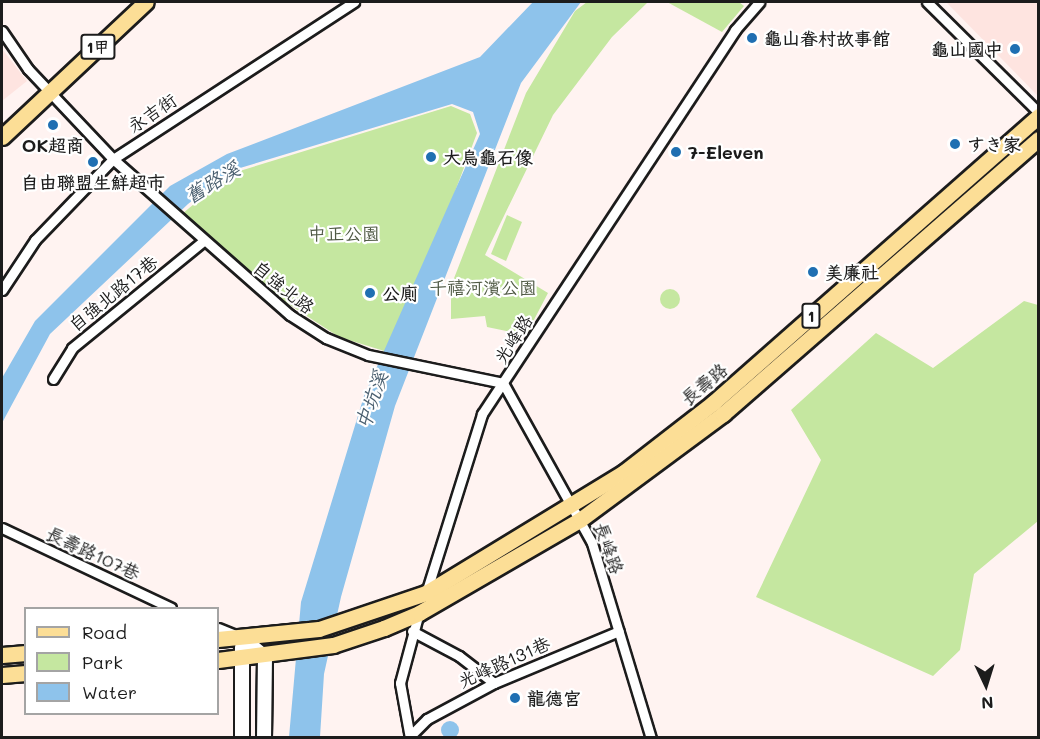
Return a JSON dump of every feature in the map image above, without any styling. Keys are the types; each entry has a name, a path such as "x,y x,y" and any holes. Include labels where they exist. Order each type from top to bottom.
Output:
{"main road":[{"name":"1甲","path":"2,137 146,2"},
{"name":"長壽路","path":"265,657 357,638 419,613 581,519 644,474 746,384 1038,114"},
{"name":"長壽路","path":"242,637 352,620 426,593 573,504 624,472 746,384 1038,139"},
{"name":"1","path":"219,639 242,637"},
{"path":"242,637 265,657 264,738"},
{"path":"242,637 242,738"},
{"path":"2,655 24,653"},
{"name":"1","path":"219,660 265,657"},
{"path":"2,675 24,673"}],"street":[{"name":"永吉街","path":"2,290 35,240 113,159 354,2"},
{"name":"光峰路","path":"410,737 400,683 412,631 482,414 735,30 759,2"},
{"path":"927,2 1038,114"},
{"path":"2,32 28,69 113,159"},
{"name":"自強北路","path":"113,159 190,230 316,333 368,355 427,370 503,383"},
{"name":"自強北路17巷","path":"53,378 72,348 203,241"},
{"name":"長峰路","path":"503,383 573,504 592,543 651,738"},
{"name":"長壽路107巷","path":"2,528 167,607"},
{"path":"219,628 242,637"},
{"path":"412,631 459,656 494,682"},
{"name":"光峰路131巷","path":"410,737 427,719 494,682 619,631"}],"shaded area":[{"name":"龜山國中","path":"946,2 1038,2 1038,96"},
{"path":"2,49 27,81 2,101"}],"green space":[{"name":"千禧河濱公園","path":"587,2 648,2 612,37 553,115 485,255 548,293 526,335 487,327 485,316 451,319 451,286 526,93 575,11"},
{"path":"667,2 739,2 744,6 722,32"},
{"name":"中正公園","path":"451,106 470,114 477,133 394,354 339,337 270,292 182,214 230,174"},
{"path":"507,215 522,222 506,261 491,254"},
{"path":"670,289 677,292 680,299 677,306 670,309 663,306 660,299 663,292"},
{"path":"1024,301 1038,305 1038,521 974,574 960,650 933,676 756,597 821,460 791,410 876,333 933,368"}],"water":[{"path":"533,2 581,2 521,83 395,406 341,597 324,674 320,737 289,737 301,602 364,396 480,134 473,112 452,104 230,171 188,204 50,334 2,423 2,378 35,321 170,186 227,154 480,57"},
{"path":"450,721 456,724 459,730 456,736 450,739 444,736 441,730 444,724"}],"place":[{"name":"龜山眷村故事館","path":"752,38"},
{"name":"龜山國中","path":"1015,49"},
{"name":"OK超商","path":"53,125"},
{"name":"すき家","path":"955,144"},
{"name":"7-Eleven","path":"676,152"},
{"name":"大烏龜石像","path":"431,157"},
{"name":"自由聯盟生鮮超市","path":"93,162"},
{"name":"美廉社","path":"813,272"},
{"name":"公廁","path":"370,293"},
{"name":"龍德宮","path":"515,698"}],"water label":[{"name":"舊路溪","path":"212,182"},
{"name":"中坑溪","path":"371,400"}]}
